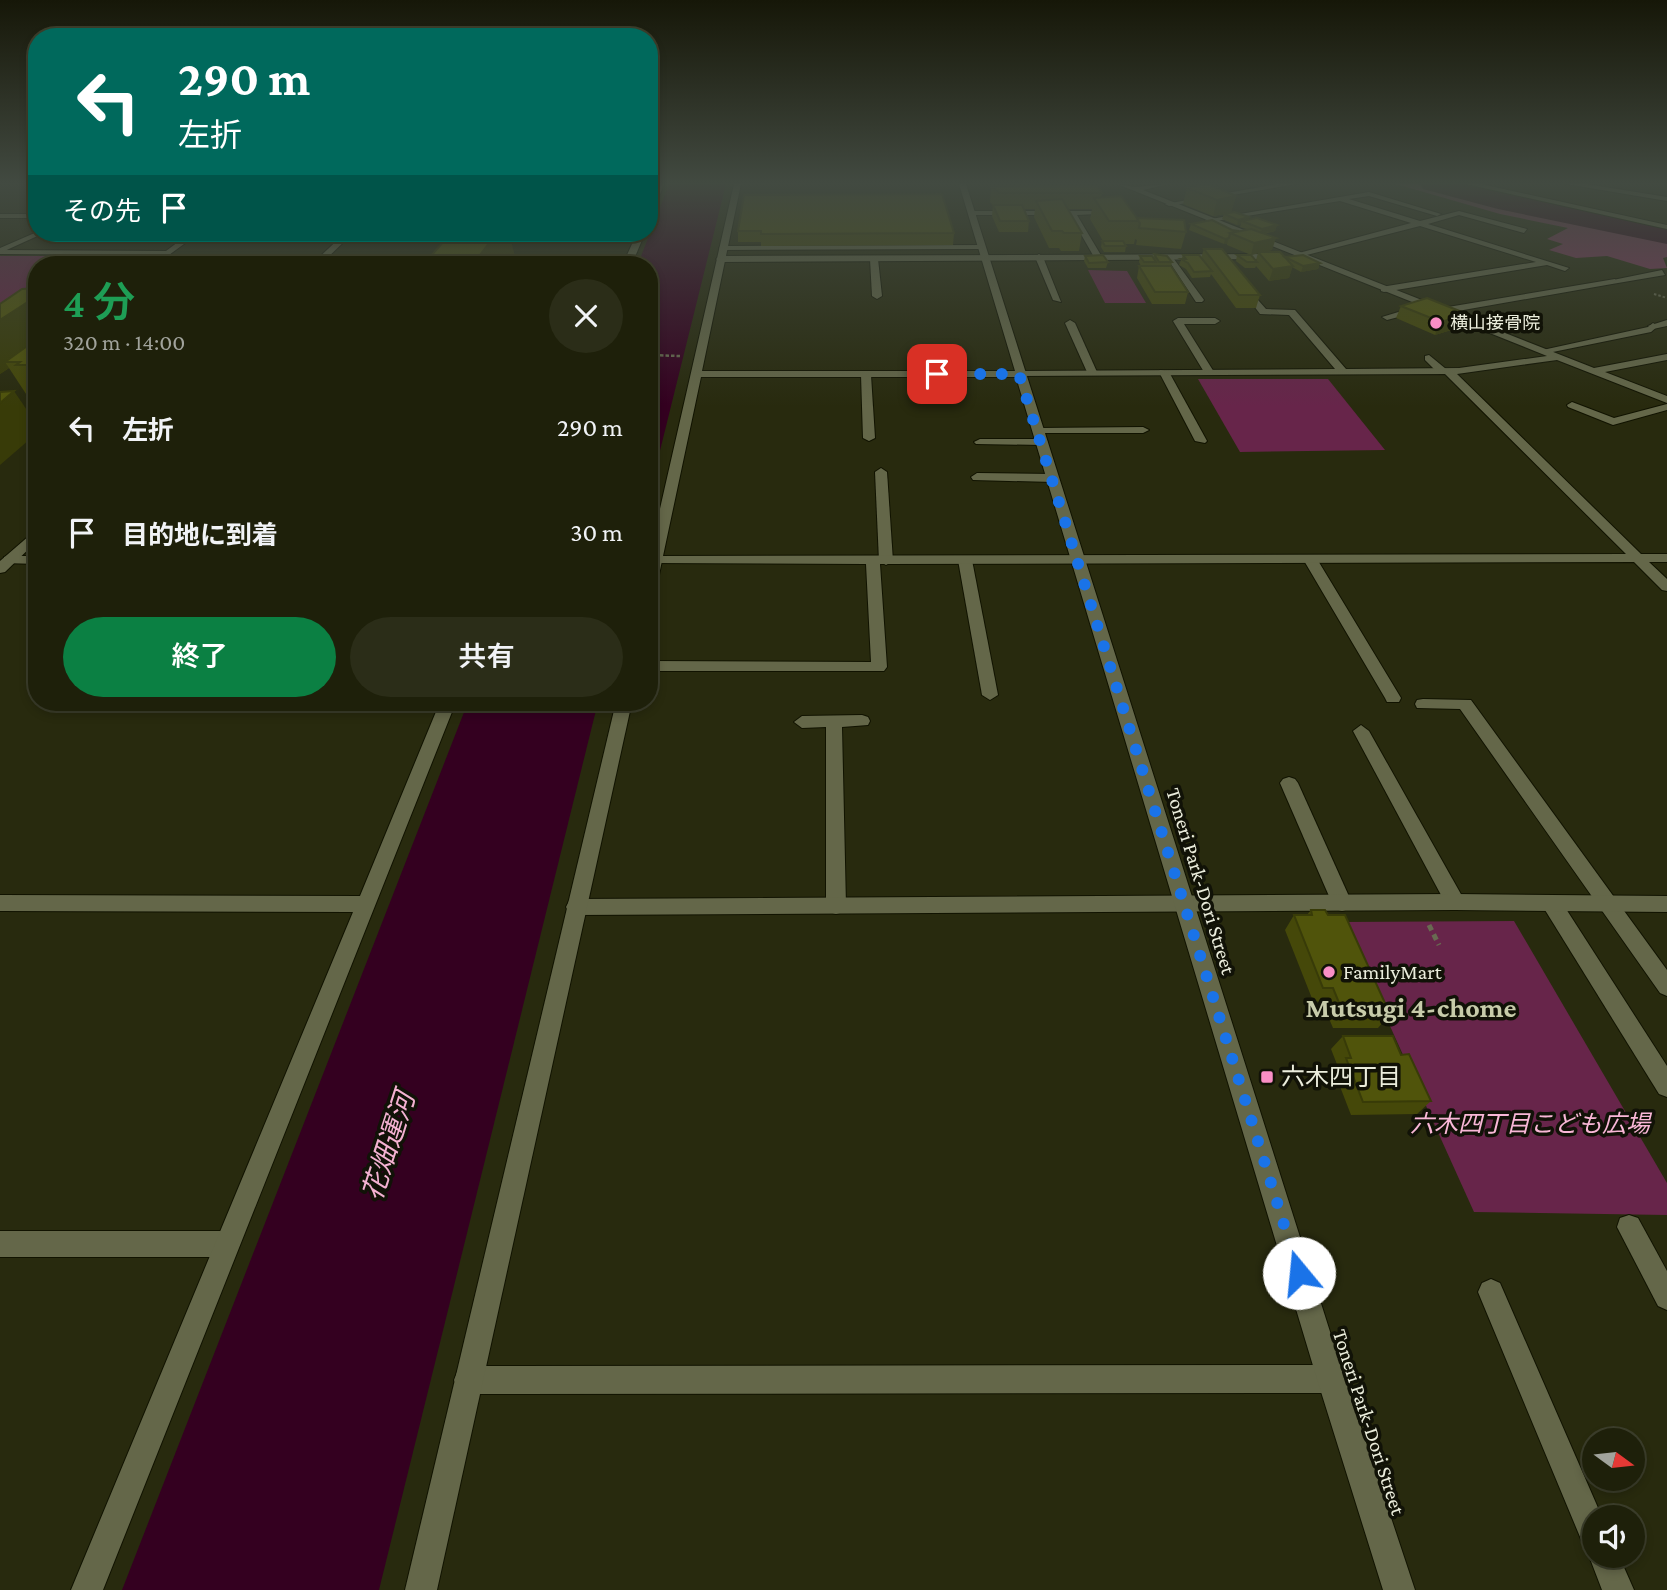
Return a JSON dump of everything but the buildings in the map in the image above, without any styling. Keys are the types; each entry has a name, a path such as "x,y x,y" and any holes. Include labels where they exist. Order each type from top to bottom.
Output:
{"street":[{"path":"658,550 721,258"},
{"path":"854,258 886,258"},
{"name":"Toneri Park-Dori Street","path":"985,258 1331,1379 1399,1590"},
{"path":"1040,258 1058,300"},
{"path":"1169,258 1199,300"},
{"path":"1222,258 1229,268"},
{"path":"1304,258 1667,400"},
{"path":"1533,258 1565,268"},
{"path":"874,259 877,296"},
{"path":"1503,261 1524,268"},
{"path":"1384,289 1549,263"},
{"path":"1440,311 1662,273"},
{"path":"1238,279 1264,312 1292,312 1343,372"},
{"path":"1387,317 1429,306"},
{"path":"1209,372 1178,321 1215,321"},
{"path":"1070,323 1092,372"},
{"path":"1543,351 1667,323"},
{"path":"695,374 1446,372 1558,357"},
{"path":"1593,371 1667,357"},
{"path":"1429,358 1667,587"},
{"path":"1164,372 1201,441"},
{"path":"866,374 869,438"},
{"path":"1573,405 1613,422 1667,407"},
{"path":"0,415 28,416"},
{"path":"980,442 1143,430"},
{"path":"658,666 878,667 881,472"},
{"path":"977,477 1053,478"},
{"path":"3,563 28,541"},
{"path":"658,560 1667,558"},
{"path":"1310,559 1393,698"},
{"path":"965,560 990,695"},
{"path":"3,563 28,561"},
{"path":"1423,704 1465,704 1667,987"},
{"path":"87,1590 444,711"},
{"path":"421,1590 622,711"},
{"path":"803,722 862,720"},
{"path":"834,721 836,906"},
{"path":"1361,731 1455,902"},
{"path":"1289,783 1342,903"},
{"path":"576,906 1455,902 1667,904"},
{"path":"0,904 365,904"},
{"path":"1552,904 1667,1086"},
{"path":"1629,1227 1667,1297"},
{"path":"0,1244 227,1244"},
{"path":"1491,1292 1582,1506"},
{"path":"468,1380 1331,1379"},
{"path":"1609,1568 1618,1590"}],"path":[{"path":"658,355 685,356"}],"green space":[{"path":"0,258 28,258 28,307 0,307"},
{"path":"1088,270 1127,271 1146,303 1105,303"},
{"path":"1198,379 1328,379 1385,450 1240,452"},
{"name":"六木四丁目こども広場","path":"1514,921 1667,1183 1667,1215 1474,1212 1343,922"}],"shaded area":[{"path":"1614,258 1663,258 1667,268 1650,269"}],"water":[{"path":"658,258 708,258 658,459"},
{"name":"花畑運河","path":"464,711 596,711 379,1590 122,1590"}],"place":[{"name":"横山接骨院","path":"1436,323"},
{"name":"FamilyMart","path":"1329,972"},
{"name":"六木四丁目","path":"1267,1077"}],"district":[{"name":"Mutsugi 4-chome","path":"1411,1007"}],"route":[{"path":"937,374 1019,374 1299,1273"}]}
